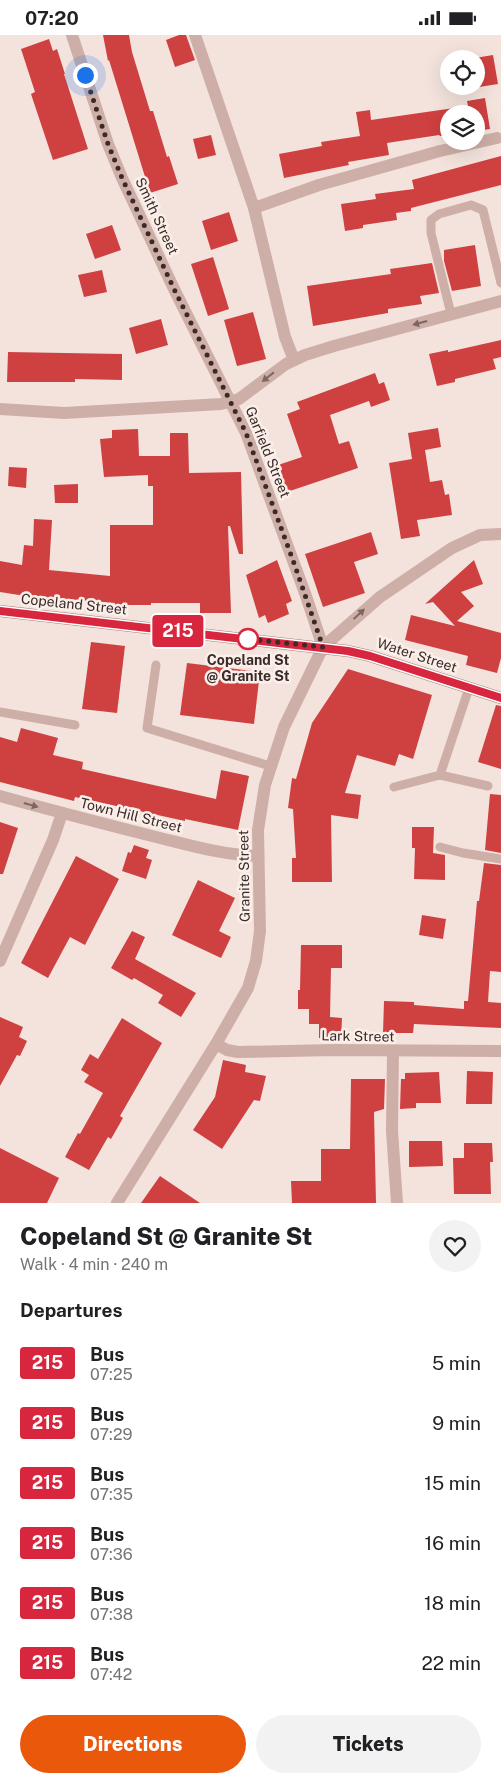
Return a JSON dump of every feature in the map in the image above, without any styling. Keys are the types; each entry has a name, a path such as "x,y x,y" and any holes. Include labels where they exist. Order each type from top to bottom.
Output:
{"main road":[{"name":"Copeland Street","path":"0,611 323,647"},
{"name":"Water Street","path":"323,647 364,654 501,698"}],"street":[{"name":"Smith Street","path":"72,35 108,144 174,289 231,402"},
{"path":"195,35 254,208 285,337 294,360"},
{"path":"254,208 319,185 440,151 497,138"},
{"name":"Garfield Street","path":"323,647 258,463 231,402 251,391 294,360 334,346 501,301"},
{"path":"0,409 64,413 206,406 231,402"},
{"name":"Granite Street","path":"117,1203 216,1044 248,988 256,961 260,915 257,856 259,816 270,766 292,709 323,647 380,597 452,548 480,535 501,534"},
{"name":"Town Hill Street","path":"0,796 206,848 234,854 257,856"},
{"path":"0,961 51,846 62,813"},
{"name":"Lark Street","path":"216,1044 227,1050 238,1052 334,1050 501,1051"},
{"path":"393,1051 392,1131 398,1203"}],"lane":[{"path":"451,314 431,233 431,220 439,214 471,205 483,210 501,283"},
{"path":"156,665 147,728 270,766"},
{"path":"440,775 469,688"},
{"path":"0,711 75,725"},
{"path":"394,787 440,775 488,786"},
{"path":"440,847 501,859"}],"building":[{"path":"103,35 129,35 132,52 150,111 153,111 167,157 169,156 178,184 150,193 108,61"},
{"path":"179,35 186,35 195,60 175,67 166,40"},
{"path":"49,39 53,51 57,49 88,149 53,160 31,94 35,92 21,49"},
{"path":"493,55 498,84 485,86 485,56"},
{"path":"485,98 490,129 485,130 485,105 468,105 467,101"},
{"path":"370,110 371,120 440,110 440,136 387,143 389,155 348,162 349,165 284,178 279,154 322,146 321,142 360,136 356,112"},
{"path":"211,135 216,155 198,159 193,139"},
{"path":"501,156 501,185 411,208 411,211 396,213 397,220 363,225 363,228 345,231 341,204 376,199 375,194 414,189 412,180"},
{"path":"229,212 238,241 211,250 202,221"},
{"path":"112,225 121,250 95,259 86,234"},
{"path":"475,245 481,286 452,291 444,261 444,250"},
{"path":"213,257 229,309 208,316 191,264"},
{"path":"432,263 439,293 420,296 422,304 388,309 388,313 313,326 307,286 391,274 390,269"},
{"path":"102,270 107,292 84,297 78,275"},
{"path":"253,312 266,359 237,366 224,320"},
{"path":"161,319 168,345 136,354 129,328"},
{"path":"501,340 501,357 493,359 496,369 455,379 455,382 437,386 429,354 448,350 448,352"},
{"path":"8,352 122,354 122,380 75,379 75,382 7,382"},
{"path":"375,373 379,384 384,382 390,400 371,407 369,401 330,415 339,444 349,441 358,468 287,492 278,465 302,457 287,414 300,409 297,402"},
{"path":"438,428 441,447 425,450 430,482 442,480 445,495 449,494 452,515 417,520 420,536 401,539 389,463 412,459 408,433"},
{"path":"138,429 139,456 170,456 170,433 188,433 189,473 241,472 243,554 239,554 230,526 228,526 231,613 200,613 200,603 115,605 115,603 0,592 0,561 22,565 24,545 33,546 34,519 52,520 49,570 110,576 110,525 153,525 153,486 148,486 148,475 104,477 100,439 112,438 112,430"},
{"path":"9,467 27,468 26,488 8,486"},
{"path":"78,484 78,503 55,503 54,485"},
{"path":"371,532 378,554 354,562 365,593 323,607 305,554"},
{"path":"277,560 292,601 286,604 289,614 268,623 265,615 259,618 246,575"},
{"path":"474,560 483,584 461,592 474,606 457,621 501,633 501,658 497,673 466,665 468,656 405,640 411,615 455,626 433,602 425,604"},
{"path":"91,642 125,646 117,713 82,709"},
{"path":"187,663 260,672 254,724 180,715"},
{"path":"348,669 432,695 413,759 399,754 395,766 357,755 345,793 361,795 358,819 331,815 332,882 292,882 292,858 296,858 293,809 288,808 292,778 296,779 312,723"},
{"path":"496,705 501,706 501,769 478,762"},
{"path":"21,728 58,738 53,755 83,762 82,769 216,799 221,770 249,776 238,830 185,819 185,821 75,797 74,801 0,782 0,737 17,742"},
{"path":"490,794 501,795 501,853 485,850"},
{"path":"0,822 18,828 3,874 0,874"},
{"path":"412,827 434,827 433,853 445,855 445,880 414,879 415,848 412,848"},
{"path":"134,845 149,850 146,858 152,860 146,879 122,871 128,852 131,853"},
{"path":"76,856 119,879 85,945 70,937 48,978 21,963"},
{"path":"484,863 501,865 501,972 490,971 488,1002 501,1003 501,1028 414,1024 413,1033 383,1033 384,1001 414,1002 414,1005 464,1009 464,1001 468,1001 477,901 479,901"},
{"path":"198,880 235,898 219,931 231,937 221,958 172,935"},
{"path":"422,915 446,919 443,939 419,935"},
{"path":"132,931 145,937 135,959 196,993 181,1017 158,1003 163,995 134,978 132,980 111,968"},
{"path":"301,945 342,945 342,968 331,968 330,1017 342,1018 341,1039 319,1038 319,1024 309,1024 309,1009 298,1009"},
{"path":"0,1017 23,1027 19,1037 27,1041 20,1056 17,1055 0,1086"},
{"path":"122,1018 162,1043 120,1116 123,1118 111,1139 108,1137 89,1170 65,1157 103,1093 84,1082 89,1075 81,1070 90,1054 98,1059"},
{"path":"223,1060 246,1065 245,1072 266,1076 260,1101 254,1100 222,1149 193,1130 215,1097"},
{"path":"467,1071 493,1072 492,1104 466,1104"},
{"path":"439,1072 441,1103 416,1103 416,1108 400,1109 401,1079 405,1079 405,1073"},
{"path":"351,1079 385,1079 384,1109 374,1112 376,1203 292,1203 291,1181 321,1181 321,1149 350,1149"},
{"path":"409,1141 442,1141 443,1166 409,1167"},
{"path":"464,1143 492,1143 493,1162 490,1162 491,1194 454,1194 453,1158 464,1158"},
{"path":"0,1148 59,1178 47,1203 0,1203"},
{"path":"160,1176 200,1203 141,1203"}],"bus line":[{"name":"215","path":"0,611 338,649 370,656 501,698"}],"place":[{"name":"Copeland St @ Granite St","path":"248,639"}],"route":[{"path":"85,75 108,144 122,178 174,289 246,433 323,647 248,639"}]}
